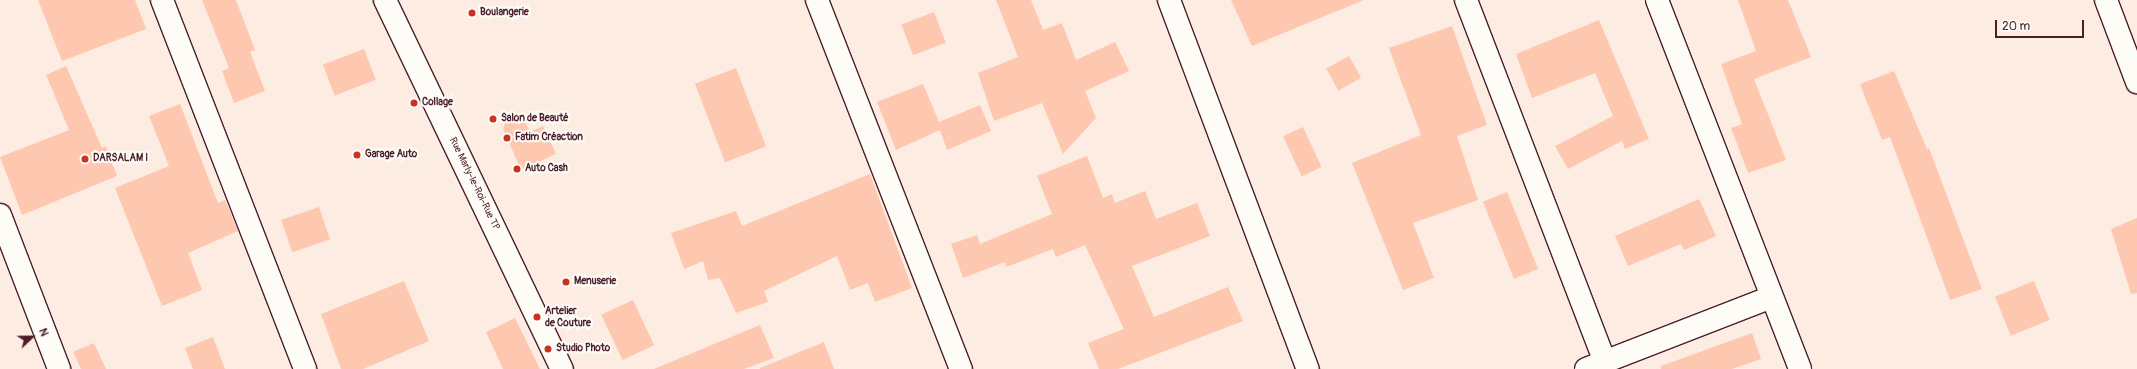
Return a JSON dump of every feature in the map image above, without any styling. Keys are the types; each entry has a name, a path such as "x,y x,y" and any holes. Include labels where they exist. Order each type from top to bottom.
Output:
{"street":[{"path":"162,0 304,369"},
{"name":"Rue Marly-le-Roi-Rue TP","path":"385,0 562,369"},
{"path":"817,0 961,369"},
{"path":"1169,0 1308,369"},
{"path":"1466,0 1596,365 1772,297"},
{"path":"1657,0 1800,369"},
{"path":"2106,0 2137,82"},
{"path":"0,214 59,369"}],"building":[{"path":"38,0 135,0 146,29 62,61"},
{"path":"202,0 236,0 255,50 250,52 265,91 234,103 222,71 229,68"},
{"path":"996,0 1031,0 1043,30 1062,23 1076,60 1115,42 1129,71 1085,91 1096,118 1063,154 1042,103 994,121 978,73 1018,57"},
{"path":"1231,0 1364,0 1252,46"},
{"path":"1738,0 1788,0 1811,57 1754,79 1786,160 1748,173 1731,128 1742,124 1721,64 1756,51"},
{"path":"934,12 946,43 913,55 901,25"},
{"path":"1599,20 1649,139 1625,149 1622,141 1568,169 1555,146 1613,116 1595,73 1532,98 1516,54"},
{"path":"1452,26 1487,125 1457,136 1478,200 1413,223 1434,278 1403,290 1352,163 1421,135 1389,48"},
{"path":"364,49 376,80 335,96 323,65"},
{"path":"1349,56 1361,78 1338,90 1326,69"},
{"path":"66,66 102,148 106,146 117,176 22,215 0,157 69,130 46,75"},
{"path":"736,68 766,146 725,162 695,84"},
{"path":"1894,71 1927,149 1929,148 1982,289 1950,300 1890,137 1882,140 1860,84"},
{"path":"923,84 939,122 980,105 991,131 947,150 940,130 896,150 877,102"},
{"path":"180,104 218,203 225,200 238,231 188,253 202,290 162,306 115,188 169,166 149,116"},
{"path":"522,115 530,132 543,126 556,154 521,170 501,124"},
{"path":"1303,127 1322,167 1302,176 1283,136"},
{"path":"1087,156 1103,198 1112,194 1115,203 1145,191 1156,219 1197,203 1210,236 1132,266 1154,317 1228,287 1243,321 1118,369 1099,369 1088,343 1124,329 1085,245 1056,257 1053,249 1006,267 1005,262 963,278 951,244 977,235 980,244 1052,214 1037,176"},
{"path":"870,174 912,288 875,302 868,283 850,290 837,256 764,291 768,302 736,313 720,278 708,280 703,261 684,269 671,233 736,211 742,226"},
{"path":"1507,192 1538,269 1514,279 1483,202"},
{"path":"1699,199 1716,236 1684,250 1681,244 1628,266 1615,236"},
{"path":"319,207 330,239 292,252 281,220"},
{"path":"2137,218 2137,293 2131,294 2111,229"},
{"path":"404,281 429,341 363,369 341,369 321,314"},
{"path":"2034,281 2050,320 2011,336 1995,297"},
{"path":"633,300 654,345 622,360 601,315"},
{"path":"515,318 540,369 503,369 486,332"},
{"path":"760,325 774,358 744,369 654,369"},
{"path":"1752,333 1761,359 1732,369 1661,369 1661,366"},
{"path":"213,337 225,369 193,369 185,348"},
{"path":"824,342 834,369 760,369 760,368"},
{"path":"94,343 106,369 81,369 73,352"}],"place":[{"name":"Boulangerie","path":"472,13"},
{"name":"Collage","path":"414,103"},
{"name":"Salon de Beauté","path":"493,119"},
{"name":"Fatim Créaction","path":"507,138"},
{"name":"Garage Auto","path":"357,155"},
{"name":"DARSALAM I","path":"85,159"},
{"name":"Auto Cash","path":"517,169"},
{"name":"Menuserie","path":"566,282"},
{"name":"Artelier de Couture","path":"537,317"},
{"name":"Studio Photo","path":"548,349"}]}
